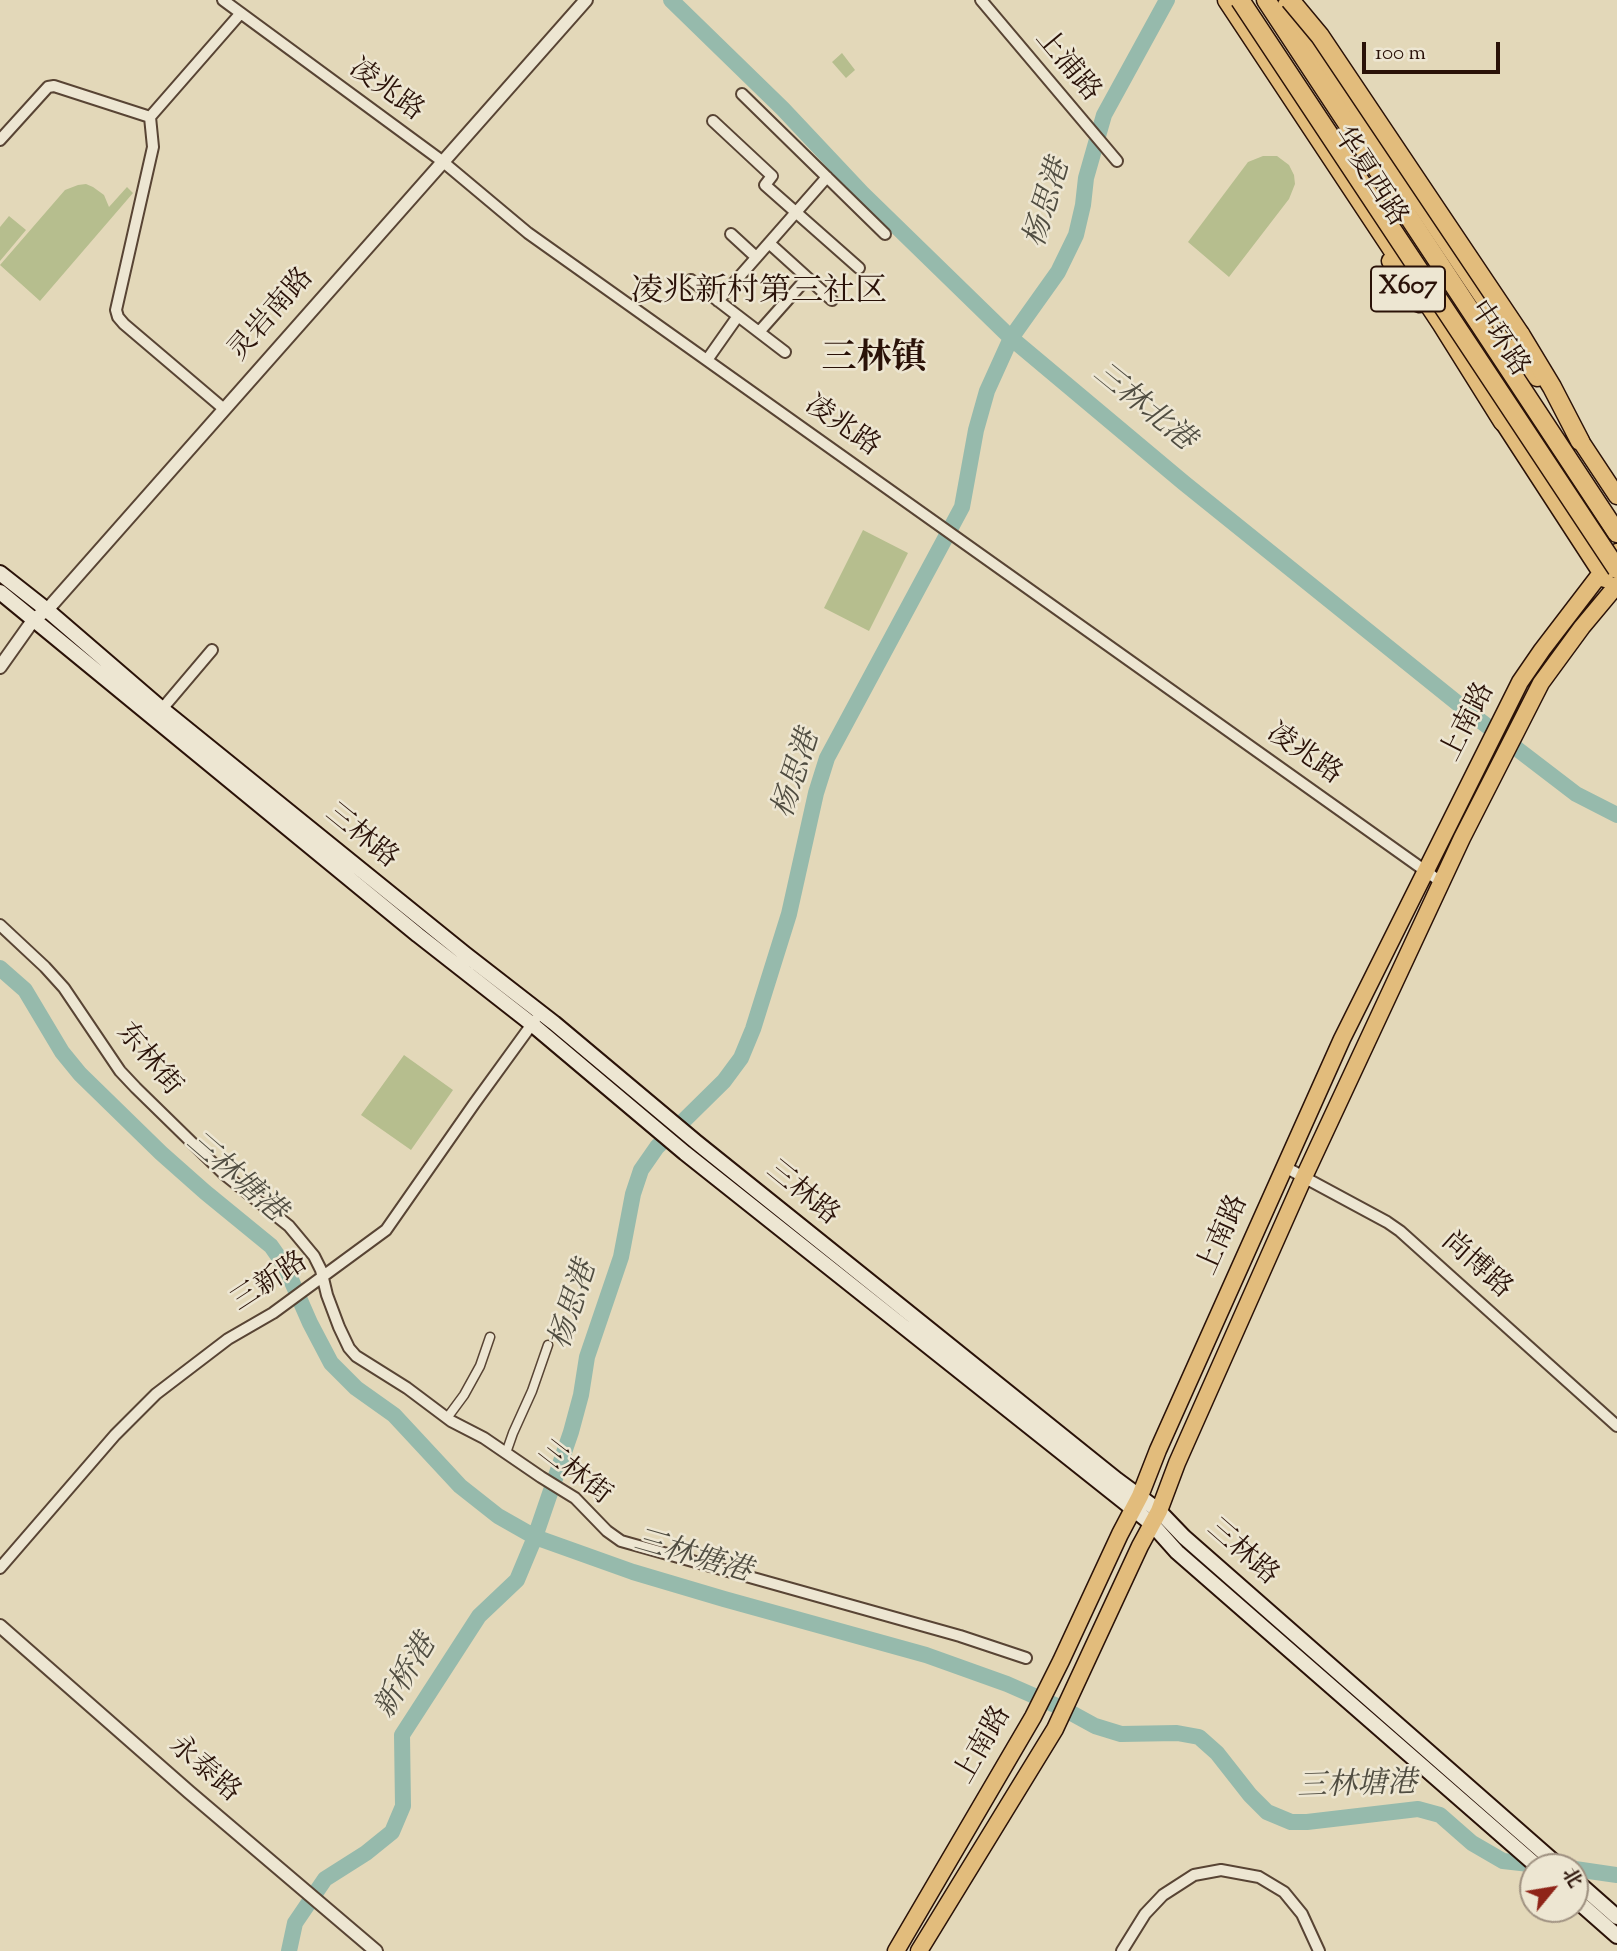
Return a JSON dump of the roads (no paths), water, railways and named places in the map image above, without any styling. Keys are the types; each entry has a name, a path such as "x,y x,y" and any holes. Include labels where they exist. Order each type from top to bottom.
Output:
{"highway":[{"path":"1225,0 1441,323 1503,422"},
{"name":"中环路","path":"1240,0 1609,571"},
{"name":"中环路","path":"1266,0 1617,533"},
{"path":"1292,0 1320,36 1520,334 1580,441"}],"main road":[{"name":"华夏西路","path":"1225,0 1405,284 1609,571 1616,593"},
{"name":"华夏西路","path":"1282,0 1617,496"},
{"path":"1292,0 1549,368 1580,441"},
{"name":"上南路","path":"896,1951 1033,1717 1061,1661 1136,1502 1342,1039 1520,682 1534,661 1609,571 1617,552"},
{"name":"三林路","path":"0,573 536,1019 685,1153 1155,1517 1184,1536 1543,1853"},
{"name":"三林路","path":"0,592 418,935 536,1019 554,1023 1136,1502"},
{"name":"上南路","path":"919,1951 1055,1729 1155,1517 1304,1177 1441,882 1541,683 1582,627 1616,593"},
{"name":"三林路","path":"1155,1517 1177,1552 1522,1853"},
{"path":"1589,1892 1617,1917"},
{"path":"1589,1912 1617,1936"}],"street":[{"name":"凌兆路","path":"223,0 442,161 528,233 1441,882"},
{"name":"灵岩南路","path":"0,667 34,619 47,610 586,0"},
{"name":"上浦路","path":"981,0 1117,161"},
{"path":"223,409 124,324 116,310 153,147 149,117 240,14"},
{"path":"0,140 48,87 54,86 149,117"},
{"path":"742,94 885,234"},
{"path":"713,121 772,176 765,185 859,268"},
{"path":"718,301 827,177"},
{"path":"731,234 756,257"},
{"path":"769,243 832,300"},
{"path":"759,332 807,278"},
{"path":"691,280 785,352"},
{"path":"707,360 738,316"},
{"path":"162,709 212,650"},
{"name":"东林街","path":"0,925 22,943 64,988 113,1061 136,1088 224,1174 296,1234 319,1263 320,1280"},
{"name":"三新路","path":"0,1568 135,1413 228,1339 320,1280 386,1230 536,1019"},
{"name":"尚博路","path":"1285,1167 1400,1231 1617,1426"},
{"name":"三林街","path":"320,1280 352,1353 407,1388 447,1418 484,1438 575,1498 614,1537 632,1545 960,1636 1026,1658"},
{"path":"447,1418 480,1366 491,1337"},
{"path":"506,1453 548,1345"},
{"name":"永泰路","path":"0,1626 376,1951"},
{"path":"1122,1951 1145,1914 1163,1895 1194,1875 1221,1870 1259,1877 1284,1892 1301,1914 1319,1951"}],"waterway":[{"name":"三林北港","path":"671,0 783,109 862,193 1011,338 1184,483 1461,706 1576,794 1617,815"},
{"name":"杨思港","path":"289,1951 295,1923 325,1879 366,1853 392,1832 403,1806 402,1735 479,1616 517,1580 535,1537 571,1432 587,1357 621,1257 633,1194 641,1170 657,1147 724,1081 741,1058 753,1029 789,914 816,793 827,758 962,507 976,430 987,391 1011,338 1058,272 1076,235 1086,178 1104,115 1167,0"},
{"name":"三林塘港","path":"0,968 25,990 62,1052 80,1074 161,1153 271,1246 285,1266 331,1363 356,1388 394,1415 460,1486 498,1516 535,1537 633,1572 926,1655 1007,1684 1095,1726 1121,1734 1177,1733 1199,1737 1217,1753 1267,1812 1291,1822 1418,1809 1440,1815 1472,1843 1503,1861 1519,1863"},
{"name":"三林塘港","path":"1589,1871 1617,1875"}],"district":[{"name":"凌兆新村第三社区","path":"759,295"},
{"name":"三林镇","path":"874,362"}],"water label":[{"name":"新桥港","path":"408,1678"}]}
